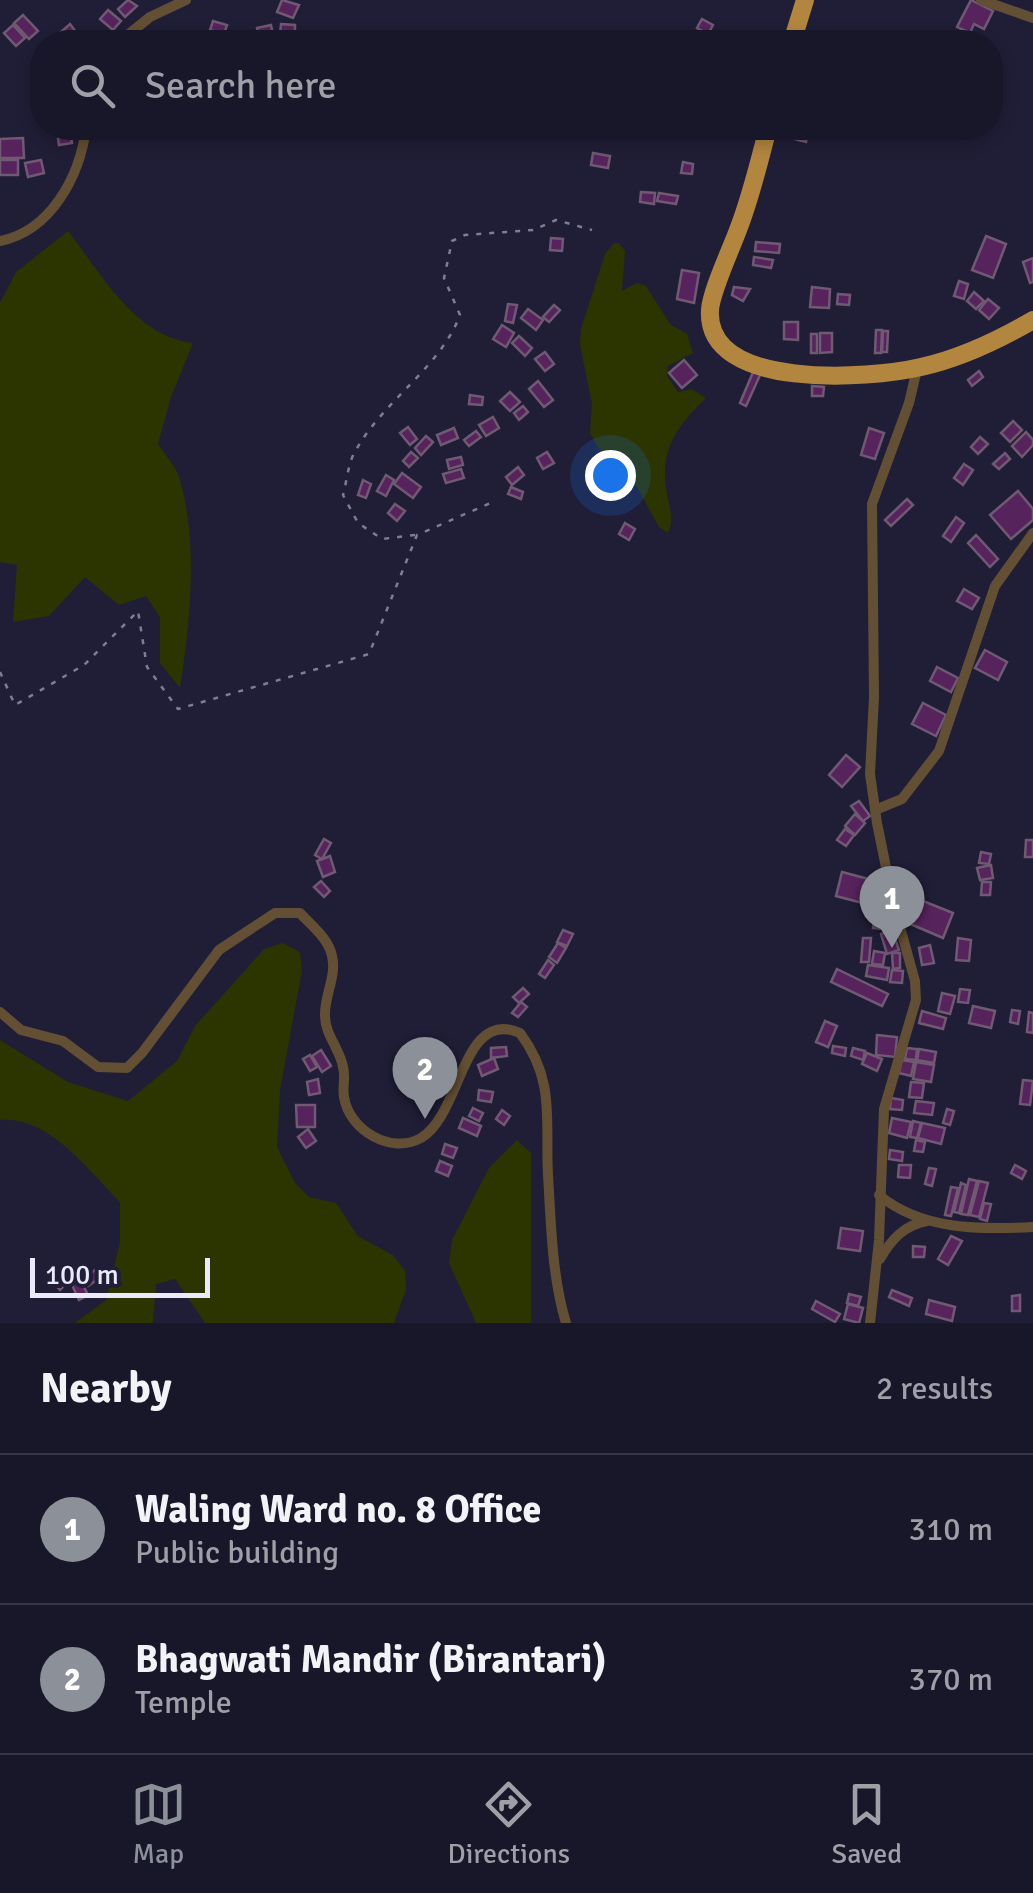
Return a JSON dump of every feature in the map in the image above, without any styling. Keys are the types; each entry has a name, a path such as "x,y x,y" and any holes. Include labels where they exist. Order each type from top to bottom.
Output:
{"highway":[{"path":"796,30 805,0"},
{"path":"765,140 749,202 710,309 716,339 737,358 796,375 869,374 917,368 991,344 1033,320"}],"street":[{"path":"133,30 150,16 186,0"},
{"path":"981,0 1033,18"},
{"path":"0,241 16,238 62,200 85,140"},
{"path":"870,1323 877,1264 884,1109 916,1000 870,774 874,696 872,504 909,403 917,368"},
{"path":"875,810 902,799 939,752 995,586 1033,533"},
{"path":"0,1012 21,1030 64,1041 98,1067 126,1068 142,1053 219,950 275,913 300,912 332,953 325,1022 344,1068 344,1098 349,1114 376,1139 407,1143 434,1128 445,1114 464,1066 487,1032 499,1027 520,1033 539,1064 546,1089 558,1298 566,1323"},
{"path":"878,1194 896,1208 931,1220 982,1229 1033,1227"},
{"path":"877,1264 889,1244 905,1229 931,1220"}],"path":[{"path":"494,501 417,535 382,539 358,524 343,495 354,452 390,404 452,336 460,315 444,278 452,241 465,235 532,230 556,220 592,230"},
{"path":"0,672 15,706 84,665 138,611 147,667 178,709 369,654 417,535"}],"green space":[{"path":"68,231 137,316 172,338 193,343 171,397 158,444 178,473 189,528 189,610 180,688 160,663 160,617 146,596 119,605 85,577 49,616 13,622 17,565 0,562 0,303 16,272"},
{"path":"614,243 625,251 622,291 637,283 646,286 670,324 687,334 693,353 668,366 667,376 678,392 692,389 706,398 678,430 668,452 668,533 659,527 637,487 597,446 590,433 592,404 580,345 581,329 605,254"},
{"path":"283,943 300,952 302,971 280,1090 277,1147 295,1183 309,1197 336,1203 358,1236 393,1255 405,1271 406,1290 394,1323 205,1323 175,1279 156,1284 153,1323 75,1323 106,1300 120,1242 120,1202 51,1136 18,1121 0,1120 0,1040 68,1082 128,1101 177,1061 195,1026 264,949"},
{"path":"517,1140 531,1153 531,1323 476,1323 449,1263 452,1240 489,1168"}],"building":[{"path":"128,0 137,6 125,17 118,9"},
{"path":"282,0 299,5 293,18 277,12"},
{"path":"971,0 993,11 984,29 974,24 971,30 957,27"},
{"path":"108,10 121,21 113,30 100,19"},
{"path":"23,15 37,30 30,30 29,39 14,23"},
{"path":"702,19 713,25 710,30 697,28"},
{"path":"213,21 227,25 225,30 210,30"},
{"path":"281,24 295,25 295,30 280,30"},
{"path":"13,25 25,38 16,46 4,33"},
{"path":"23,138 24,158 0,158 0,139"},
{"path":"593,153 610,156 608,168 591,165"},
{"path":"0,160 18,160 18,175 0,175"},
{"path":"41,160 44,173 28,177 25,163"},
{"path":"683,162 693,164 692,174 681,173"},
{"path":"641,192 655,193 654,204 640,202"},
{"path":"659,193 678,196 676,204 657,201"},
{"path":"986,236 1006,244 993,278 972,270"},
{"path":"551,238 563,239 562,251 550,250"},
{"path":"756,242 780,244 779,253 755,251"},
{"path":"754,257 773,260 771,268 753,265"},
{"path":"1033,258 1033,282 1030,283 1023,262"},
{"path":"682,270 699,273 694,303 677,299"},
{"path":"959,281 968,284 964,299 954,296"},
{"path":"734,287 750,289 743,301 732,295"},
{"path":"812,287 830,289 829,308 810,307"},
{"path":"974,292 984,301 976,309 967,301"},
{"path":"838,294 850,295 849,305 837,304"},
{"path":"988,299 999,308 989,319 979,310"},
{"path":"508,304 517,305 513,323 505,321"},
{"path":"554,305 560,310 549,322 543,317"},
{"path":"528,309 543,320 536,330 521,318"},
{"path":"784,322 798,322 798,340 784,339"},
{"path":"502,325 514,333 506,347 493,339"},
{"path":"876,330 882,330 881,353 875,353"},
{"path":"883,331 888,331 887,352 882,352"},
{"path":"820,333 832,333 832,352 820,353"},
{"path":"811,334 817,334 817,353 811,353"},
{"path":"519,336 532,348 525,356 512,343"},
{"path":"545,352 554,364 545,371 535,359"},
{"path":"684,360 697,375 682,388 669,373"},
{"path":"754,370 761,373 746,406 740,403"},
{"path":"979,371 983,377 972,386 968,380"},
{"path":"538,381 553,400 544,407 529,389"},
{"path":"812,386 824,387 823,396 812,396"},
{"path":"510,392 520,402 510,411 500,401"},
{"path":"470,395 483,397 482,405 469,404"},
{"path":"523,406 528,412 519,420 514,413"},
{"path":"493,417 499,428 486,436 479,425"},
{"path":"1013,421 1022,430 1010,442 1001,433"},
{"path":"408,427 417,439 410,445 400,433"},
{"path":"454,428 458,438 441,445 437,435"},
{"path":"869,428 884,433 875,459 861,455"},
{"path":"476,431 481,437 469,446 464,440"},
{"path":"1026,432 1033,445 1022,457 1012,446"},
{"path":"426,436 433,442 421,455 415,448"},
{"path":"980,437 988,444 978,454 971,447"},
{"path":"411,452 418,458 409,467 403,461"},
{"path":"547,452 554,463 543,469 537,458"},
{"path":"1005,453 1010,459 999,469 993,464"},
{"path":"461,457 463,465 449,469 447,460"},
{"path":"964,464 973,470 963,485 954,478"},
{"path":"518,467 524,475 512,485 506,477"},
{"path":"461,469 464,478 446,483 443,474"},
{"path":"402,473 421,487 413,498 394,484"},
{"path":"386,475 394,480 386,496 377,491"},
{"path":"363,480 371,484 366,498 358,495"},
{"path":"511,487 523,492 521,499 508,494"},
{"path":"1018,491 1033,509 1033,520 1011,539 990,515"},
{"path":"907,499 913,505 891,526 885,520"},
{"path":"395,504 405,511 397,521 388,513"},
{"path":"956,517 964,523 951,542 943,536"},
{"path":"625,523 635,529 629,540 619,534"},
{"path":"976,535 998,559 990,567 968,543"},
{"path":"964,589 979,598 972,609 957,601"},
{"path":"985,650 1007,662 998,680 975,668"},
{"path":"937,667 958,678 951,692 930,681"},
{"path":"923,703 946,715 936,736 912,724"},
{"path":"846,755 860,767 842,787 829,775"},
{"path":"859,801 870,816 863,821 851,806"},
{"path":"855,814 865,823 855,835 845,826"},
{"path":"845,829 854,835 846,846 837,840"},
{"path":"324,839 331,843 322,859 315,855"},
{"path":"1026,840 1033,840 1033,857 1025,857"},
{"path":"981,852 991,854 989,864 979,863"},
{"path":"330,856 335,872 323,877 317,861"},
{"path":"991,865 993,878 980,880 977,868"},
{"path":"842,872 876,881 870,905 836,896"},
{"path":"321,881 330,891 324,897 314,887"},
{"path":"982,882 991,882 990,895 981,895"},
{"path":"918,899 953,913 943,938 908,923"},
{"path":"874,923 890,925 890,930 873,928"},
{"path":"563,930 573,934 567,946 557,942"},
{"path":"892,930 899,950 887,954 881,934"},
{"path":"863,938 871,938 869,962 861,962"},
{"path":"958,938 971,940 969,961 956,960"},
{"path":"558,943 566,948 557,963 549,957"},
{"path":"930,945 934,963 922,965 919,948"},
{"path":"874,951 885,953 883,965 872,964"},
{"path":"892,953 900,953 900,968 893,969"},
{"path":"548,960 554,965 545,978 539,974"},
{"path":"868,965 889,968 887,980 866,976"},
{"path":"837,969 888,994 882,1006 831,982"},
{"path":"892,970 903,971 902,983 890,982"},
{"path":"523,988 529,994 519,1003 513,997"},
{"path":"960,989 970,990 968,1003 958,1002"},
{"path":"942,993 955,996 950,1014 938,1011"},
{"path":"521,1002 527,1007 518,1017 512,1013"},
{"path":"973,1006 995,1011 991,1028 969,1023"},
{"path":"1012,1010 1020,1011 1018,1024 1010,1022"},
{"path":"922,1011 946,1018 943,1029 919,1023"},
{"path":"1029,1012 1033,1013 1033,1033 1027,1032"},
{"path":"825,1021 837,1026 828,1047 816,1042"},
{"path":"877,1035 897,1037 895,1057 876,1055"},
{"path":"833,1046 846,1048 845,1056 832,1053"},
{"path":"506,1047 507,1056 491,1058 491,1048"},
{"path":"853,1048 865,1051 863,1060 851,1056"},
{"path":"907,1048 917,1049 916,1060 905,1059"},
{"path":"919,1049 936,1052 934,1063 917,1060"},
{"path":"321,1050 331,1066 322,1072 312,1056"},
{"path":"867,1053 882,1059 877,1071 862,1064"},
{"path":"310,1055 317,1067 310,1071 303,1059"},
{"path":"494,1058 498,1069 482,1076 478,1065"},
{"path":"902,1060 914,1062 911,1076 899,1073"},
{"path":"916,1062 934,1065 931,1082 913,1079"},
{"path":"318,1079 320,1093 309,1095 307,1082"},
{"path":"1023,1080 1033,1081 1030,1105 1020,1104"},
{"path":"911,1082 924,1083 922,1098 909,1097"},
{"path":"479,1090 493,1092 491,1102 478,1100"},
{"path":"891,1098 903,1100 902,1110 890,1109"},
{"path":"916,1101 934,1103 932,1115 914,1113"},
{"path":"296,1105 315,1105 315,1127 297,1127"},
{"path":"473,1108 483,1113 479,1121 469,1116"},
{"path":"947,1109 954,1111 950,1125 943,1123"},
{"path":"502,1110 510,1116 504,1125 496,1119"},
{"path":"463,1118 481,1126 477,1136 459,1128"},
{"path":"892,1118 911,1122 907,1138 889,1133"},
{"path":"913,1121 921,1123 917,1138 910,1137"},
{"path":"922,1123 945,1128 941,1144 918,1138"},
{"path":"308,1129 316,1141 306,1148 298,1137"},
{"path":"916,1140 925,1142 923,1152 914,1151"},
{"path":"445,1144 457,1148 453,1158 442,1154"},
{"path":"890,1150 903,1152 902,1161 889,1159"},
{"path":"440,1161 452,1166 448,1176 436,1171"},
{"path":"899,1165 911,1165 910,1178 898,1177"},
{"path":"1015,1165 1026,1171 1022,1179 1011,1173"},
{"path":"929,1168 936,1169 932,1186 925,1184"},
{"path":"969,1179 977,1181 968,1215 961,1214"},
{"path":"979,1181 988,1183 979,1217 970,1215"},
{"path":"961,1183 966,1185 959,1213 954,1212"},
{"path":"951,1187 958,1188 951,1216 945,1215"},
{"path":"984,1203 991,1204 987,1221 980,1219"},
{"path":"841,1228 863,1231 860,1251 838,1248"},
{"path":"951,1236 962,1241 948,1265 938,1259"},
{"path":"913,1246 925,1247 924,1257 913,1257"},
{"path":"95,1270 100,1278 88,1286 83,1279"},
{"path":"60,1273 68,1282 60,1290 51,1280"},
{"path":"81,1281 88,1295 79,1300 72,1285"},
{"path":"892,1290 912,1298 909,1306 889,1297"},
{"path":"849,1294 861,1297 858,1306 847,1303"},
{"path":"1020,1295 1020,1311 1012,1311 1012,1296"},
{"path":"929,1300 955,1307 952,1321 926,1314"},
{"path":"816,1301 840,1314 835,1322 812,1309"},
{"path":"848,1304 863,1308 859,1323 844,1319"}],"place":[{"name":"Waling Ward no. 8 Office","path":"892,948"},
{"name":"Bhagwati Mandir (Birantari)","path":"425,1119"}]}
